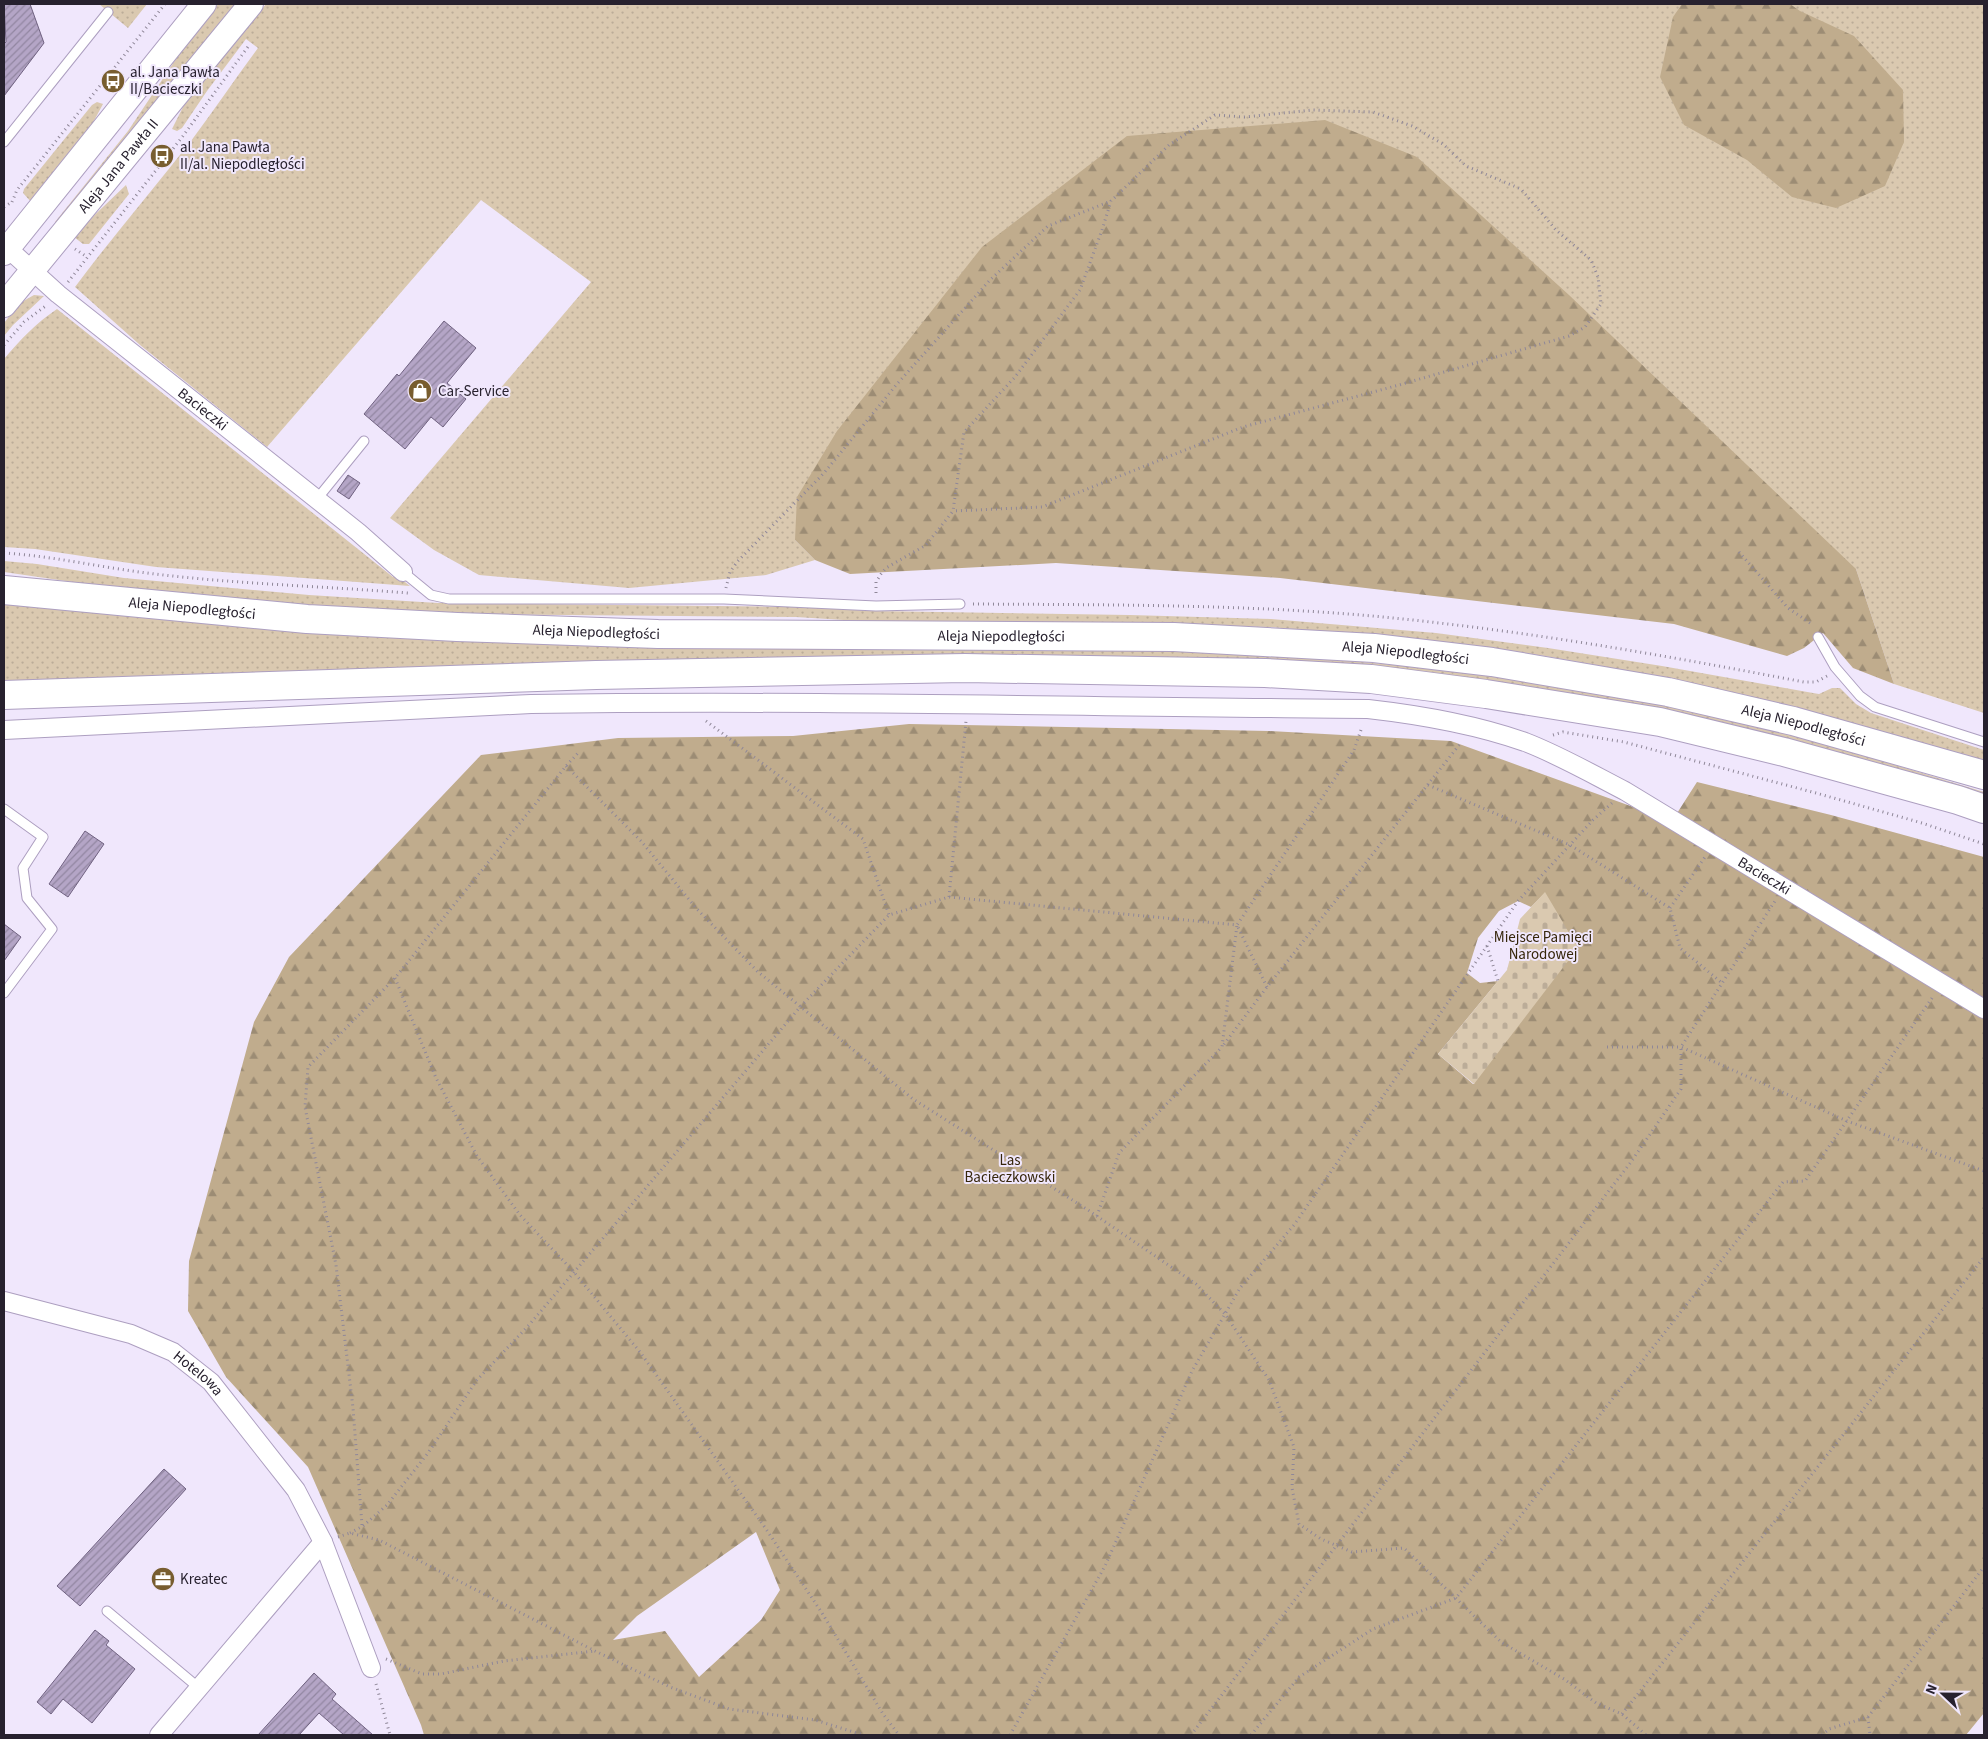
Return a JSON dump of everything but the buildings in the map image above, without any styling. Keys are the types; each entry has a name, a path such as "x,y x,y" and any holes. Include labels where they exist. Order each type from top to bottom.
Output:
{"main road":[{"path":"5,249 204,4"},
{"name":"Aleja Jana Pawła II","path":"4,305 251,4"},
{"name":"Aleja Niepodległości","path":"4,590 306,619 457,626 658,634 1174,637 1374,648 1492,662 1668,692 1793,721 1984,776"},
{"name":"Aleja Niepodległości","path":"4,695 596,675 965,668 1172,670 1303,675 1371,679 1476,693 1660,722 1784,752 1958,800 1984,809"}],"street":[{"name":"Bacieczki","path":"5,249 58,294 317,499 403,572"},
{"name":"Bacieczki","path":"4,730 531,704 956,704 1368,709 1434,718 1476,727 1542,749 1625,791 1984,1008"},
{"name":"Hotelowa","path":"4,1301 131,1334 173,1352 211,1382 296,1490 323,1542 372,1668"},
{"path":"159,1735 323,1542"}],"lane":[{"path":"4,142 108,12"},
{"path":"317,499 364,441"},
{"path":"403,572 431,595 449,599 724,599 876,606 960,604"},
{"path":"1820,640 1835,667 1860,696 1875,706 1984,742"},
{"path":"4,809 43,837 23,868 27,898 52,929 4,993"},
{"path":"107,1611 199,1688"}],"path":[{"path":"12,202 17,190 165,4"},
{"path":"4,345 24,322 51,302 58,294 183,136 250,44"},
{"path":"724,599 730,572 737,562 824,473 897,384 990,280 1048,226 1111,201 1169,145 1215,115 1244,117 1313,110 1373,112 1412,126 1443,144 1466,166 1521,189 1556,230 1591,260 1598,276 1601,304 1585,327 1569,336 1243,427 1042,507 953,511"},
{"path":"876,606 876,582 880,574 886,568 926,544 953,511 964,432 1015,377 1080,290 1111,201"},
{"path":"1739,552 1788,608 1823,632 1820,640"},
{"path":"4,553 32,555 156,574 266,584 431,595"},
{"path":"949,896 966,715"},
{"path":"706,720 863,839 889,915"},
{"path":"1353,725 1371,726"},
{"path":"1222,1047 1237,925 1354,750 1362,726"},
{"path":"1542,749 1552,736 1563,732 1624,742 1922,823 1984,844"},
{"path":"1096,1216 1119,1153 1222,1047 1267,986 1460,744"},
{"path":"362,1526 353,1408 336,1265 305,1107 308,1067 394,978 578,753"},
{"path":"566,766 642,841 696,908 757,971 913,1098 1096,1216 1196,1284 1225,1314 1270,1380 1294,1447 1292,1488 1299,1524 1322,1539 1352,1552 1404,1548 1501,1642 1564,1679 1596,1703 1622,1714 1646,1735"},
{"path":"1428,785 1570,845 1670,908 1680,948 1722,983"},
{"path":"1010,1735 1105,1566 1192,1372 1240,1288 1294,1225 1446,1002 1518,901 1570,845 1625,791"},
{"path":"1670,908 1714,845"},
{"path":"1191,1735 1636,1154 1681,1089 1681,1047 1780,894"},
{"path":"323,1542 350,1533 362,1526 387,1505 428,1453 477,1380 529,1325 573,1271 801,1006 889,915 949,896 1237,925"},
{"path":"1237,925 1267,986"},
{"path":"1487,946 1498,981"},
{"path":"394,978 436,1078 478,1156 520,1215 573,1271 640,1352 766,1530 822,1613 899,1735"},
{"path":"1251,1735 1299,1677 1373,1629 1456,1598 1783,1182 1805,1181 1942,983"},
{"path":"1608,1047 1681,1047 1847,1121 1984,1171"},
{"path":"1622,1714 1984,1257"},
{"path":"350,1533 379,1540 670,1687 729,1709 815,1720 863,1735"},
{"path":"1822,1735 1829,1728 1868,1718 1984,1567"},
{"path":"362,1640 388,1660 422,1674 442,1674 504,1661 596,1651"},
{"path":"372,1668 390,1735"},
{"path":"1868,1718 1870,1735"}],"green space":[{"path":"99,4 147,4 128,28"},
{"path":"218,4 239,4 58,225 55,222 128,131 186,44"},
{"path":"266,4 1984,4 1984,713 1894,684 1856,569 795,540 815,560 766,575 629,588 479,575 434,550 390,518 591,282 481,200 267,447 140,345 75,287 191,141 258,48 246,39 182,128 177,131 172,129 186,101"},
{"path":"1682,4 1790,4 1800,11 1854,36 1903,90 1904,142 1885,186 1836,208 1792,197 1747,160 1684,125 1660,77 1673,17"},
{"path":"97,102 103,104 89,130 32,203 23,193 24,189 92,105"},
{"path":"1325,120 1417,157 1569,295 1856,569 1894,684 1853,668 1823,633 1804,648 1787,656 1674,624 1280,578 1056,563 850,574 815,560 795,540 797,497 837,431 982,247 1127,136"},
{"path":"126,185 129,194 89,244 83,244 74,237 82,227"},
{"path":"34,295 44,296 4,336 4,323 20,303"},
{"path":"57,309 393,577 396,575 410,586 156,567 35,549 4,547 4,359 29,332"},
{"path":"4,561 37,564 124,578 309,595 438,603 801,607 875,611 1271,619 1436,633 1662,666 1819,694 1832,688 1840,688 1856,704 1871,713 1984,750 1984,764 1884,732 1786,706 1656,676 1545,656 1432,641 1269,627 875,622 796,617 436,614 308,606 100,586 4,572"},
{"path":"4,604 657,646 873,650 1134,650 1270,654 1430,668 1550,684 1681,707 1820,742 1984,792 1984,799 1957,790 1268,661 1136,656 873,656 4,686"},
{"name":"Las Bacieczkowski","path":"909,724 1269,731 1451,741 1672,821 1697,782 1831,815 1984,857 1984,1713 1966,1735 424,1735 308,1467 226,1377 188,1311 189,1261 254,1022 289,957 481,755 618,738 793,736","holes":["1545,893 1474,1084 1473,1084 1438,1054 1498,981 1480,983 1467,973 1478,938 1499,911 1518,901 1531,907","756,1532 780,1590 761,1620 699,1677 665,1631 613,1640 637,1616"]},
{"name":"Miejsce Pamięci Narodowej","path":"1545,892 1578,948 1474,1084 1438,1054 1507,970 1520,919"}],"place":[{"name":"al. Jana Pawła II/Bacieczki","path":"113,81"},
{"name":"al. Jana Pawła II/al. Niepodległości","path":"162,156"},
{"name":"Car-Service","path":"420,391"},
{"name":"Kreatec","path":"163,1579"}]}
